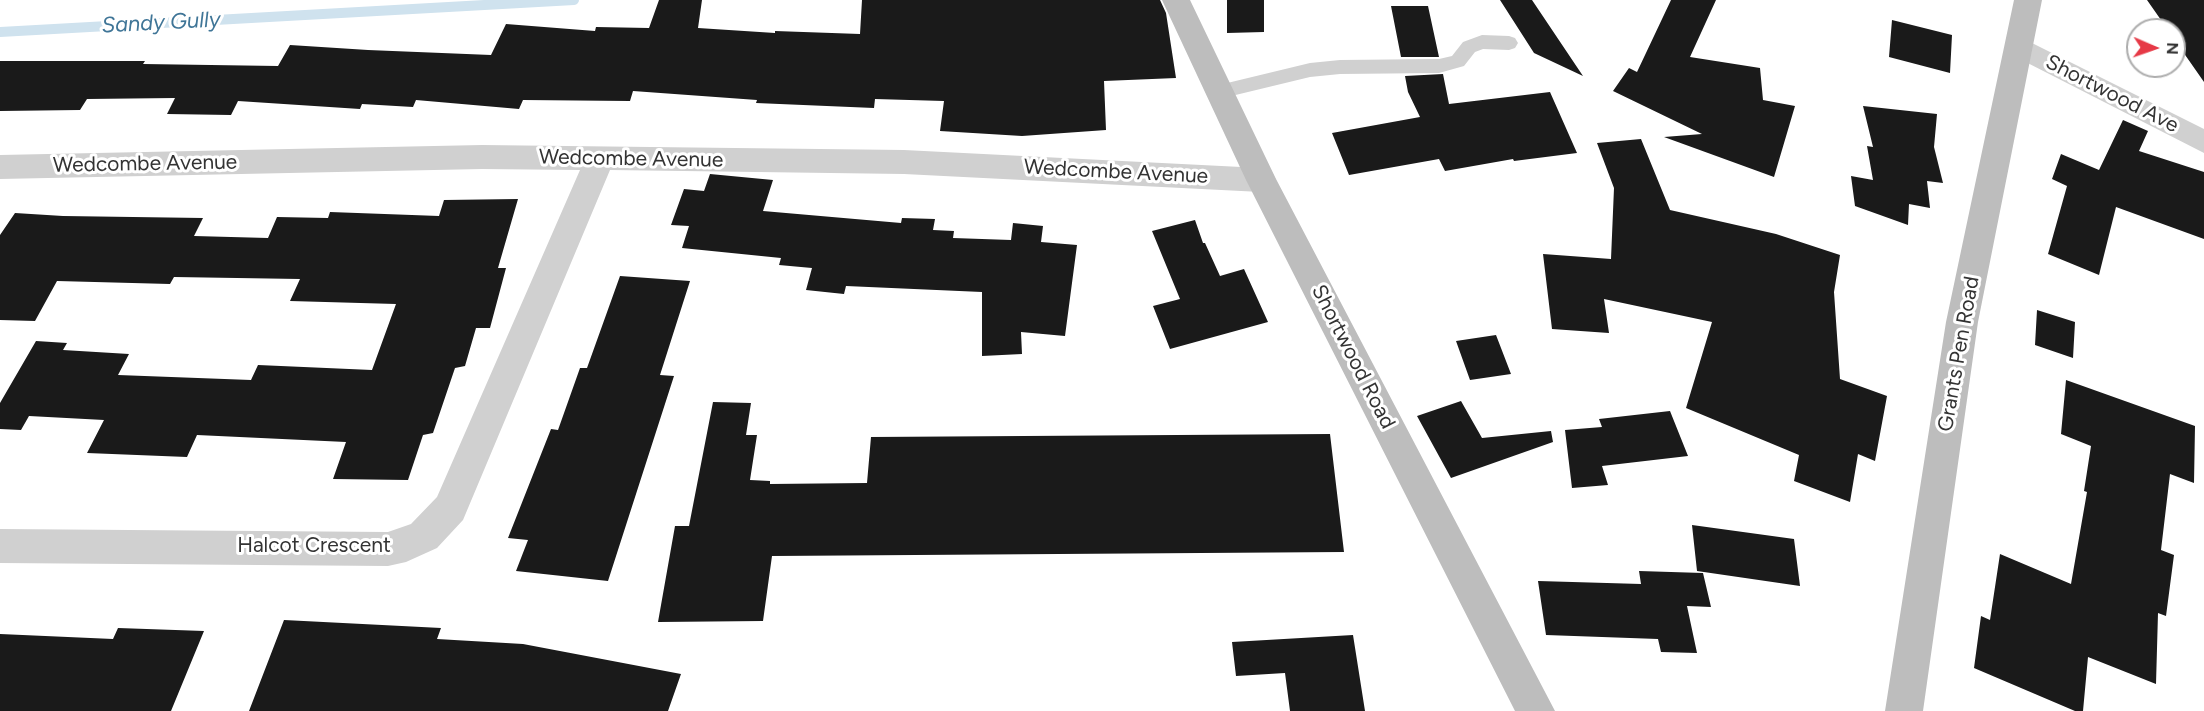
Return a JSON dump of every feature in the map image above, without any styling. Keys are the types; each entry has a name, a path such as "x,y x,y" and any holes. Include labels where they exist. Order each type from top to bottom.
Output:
{"street":[{"name":"Shortwood Road","path":"1176,0 1261,180 1536,711"},
{"name":"Grants Pen Road","path":"1904,711 1962,322 2028,0"},
{"name":"Shortwood Ave","path":"2020,46 2204,142"},
{"name":"Wedcombe Avenue","path":"0,166 471,157 600,158 904,162 1261,180"},
{"name":"Halcot Crescent","path":"0,546 387,549 406,545 423,536 450,508 600,158"}],"lane":[{"path":"1219,92 1310,70 1445,64 1458,61 1469,47 1482,42 1509,43"}],"building":[{"path":"659,0 702,0 698,28 775,33 775,31 860,34 862,0 1160,0 1166,13 1176,78 1104,81 1106,130 1022,136 940,131 944,101 875,99 874,108 756,103 757,100 633,91 630,101 523,100 519,109 416,100 413,107 362,104 360,109 238,101 231,115 167,114 175,98 87,99 80,110 0,111 0,61 145,61 143,64 278,66 290,45 491,55 506,24 595,31 596,27 649,28"},
{"path":"1227,0 1264,0 1264,32 1227,33"},
{"path":"1500,0 1532,0 1583,76 1534,53"},
{"path":"1671,0 1716,0 1690,57 1760,68 1763,100 1795,106 1774,177 1664,137 1702,134 1613,91 1629,68 1637,72"},
{"path":"2147,0 2204,0 2204,82 2186,56 2186,18 2160,18"},
{"path":"1391,6 1428,6 1439,57 1401,57"},
{"path":"1892,20 1952,35 1950,73 1889,57"},
{"path":"1443,74 1449,104 1550,92 1577,153 1514,161 1513,159 1445,171 1439,159 1349,175 1332,133 1420,117 1408,92 1405,76"},
{"path":"1863,106 1937,114 1934,147 1943,183 1927,181 1930,208 1909,204 1908,225 1855,206 1851,176 1873,180 1867,146 1873,147"},
{"path":"2123,120 2148,131 2139,151 2204,172 2204,239 2116,207 2099,275 2048,254 2067,186 2052,179 2061,154 2099,170"},
{"path":"1641,139 1670,210 1776,234 1840,255 1834,292 1840,379 1887,396 1875,461 1858,454 1850,502 1794,481 1799,455 1686,408 1712,322 1604,299 1609,333 1552,329 1543,254 1611,259 1614,188 1597,143"},
{"path":"710,174 773,180 763,211 901,223 902,218 935,219 933,230 954,231 953,238 1011,240 1013,223 1043,226 1041,242 1077,245 1065,336 1021,332 1022,354 982,356 982,292 846,286 844,294 806,290 812,268 779,265 781,258 682,248 689,226 671,225 684,189 704,191"},
{"path":"518,199 498,268 506,268 490,328 476,328 465,366 455,368 433,433 423,435 408,480 333,479 346,442 197,435 187,457 87,453 104,420 29,416 21,430 0,429 0,403 36,341 67,343 63,350 129,354 118,375 251,380 258,365 372,370 396,304 290,301 300,279 174,277 170,284 57,281 35,321 0,320 0,235 15,213 203,218 194,236 268,238 277,217 328,218 330,212 439,216 444,200"},
{"path":"1195,220 1203,243 1220,276 1244,269 1268,322 1170,349 1153,306 1180,299 1152,231"},
{"path":"620,276 690,281 660,375 674,376 608,581 516,571 528,540 508,538 551,429 558,430 580,368 587,368"},
{"path":"2037,310 2075,322 2073,358 2035,345"},
{"path":"1496,335 1511,374 1470,380 1456,341"},
{"path":"2066,380 2195,426 2194,483 2170,474 2161,550 2174,555 2166,616 2158,613 2156,684 2088,657 2083,711 2075,711 1974,668 1981,616 1990,620 2000,554 2071,584 2087,492 2084,491 2091,446 2061,434"},
{"path":"1461,401 1482,438 1551,431 1553,442 1451,478 1417,416"},
{"path":"713,402 751,403 746,435 757,435 750,480 770,481 770,484 867,483 871,437 1330,434 1344,552 772,556 763,621 658,622 675,526 689,526"},
{"path":"1670,411 1688,456 1602,466 1608,485 1572,488 1565,430 1602,427 1599,419"},
{"path":"1692,525 1794,539 1800,586 1697,571"},
{"path":"1639,571 1703,573 1711,607 1687,606 1697,653 1661,652 1658,639 1546,635 1538,581 1641,584"},
{"path":"284,620 441,628 437,639 523,644 681,674 668,711 249,711"},
{"path":"118,628 204,631 171,711 0,711 0,634 113,639"},
{"path":"1353,635 1365,711 1290,711 1285,673 1236,676 1232,642"}],"waterway":[{"name":"Sandy Gully","path":"0,32 574,0"}]}
